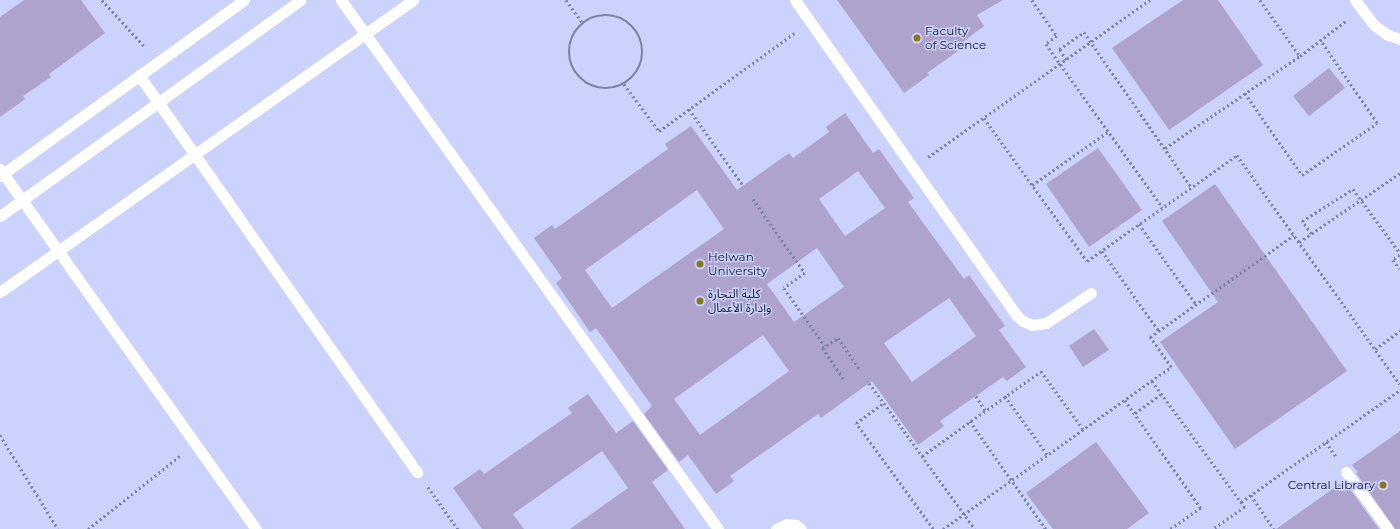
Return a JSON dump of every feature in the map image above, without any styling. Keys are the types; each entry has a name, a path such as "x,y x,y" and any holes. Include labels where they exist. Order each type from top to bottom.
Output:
{"lane":[{"path":"244,0 1,173 58,250 256,529"},
{"path":"0,216 301,0"},
{"path":"341,0 718,529"},
{"path":"0,292 413,0"},
{"path":"795,0 1016,315 1023,321 1032,324 1046,323 1091,293"},
{"path":"1358,4 1374,25 1388,35 1400,39"},
{"path":"140,75 417,472"},
{"path":"1346,472 1388,529"},
{"path":"776,529 787,524 796,525 801,529"}],"path":[{"path":"102,0 106,7 158,62"},
{"path":"566,0 583,23"},
{"path":"1032,0 1058,36 1046,44 1163,208"},
{"path":"913,168 1150,0"},
{"path":"1260,0 1300,56"},
{"path":"1165,148 1300,56 1320,40 1358,4"},
{"path":"604,16 616,17 626,21 635,29 640,39 643,51 641,62 636,72 624,84 607,89 596,88 585,83 577,75 571,65 569,54 570,42 575,32 583,23 593,18 604,16"},
{"path":"624,84 659,130 811,22"},
{"path":"1066,60 1059,49 1084,32 1192,188"},
{"path":"1245,93 1302,175 1378,123 1320,40"},
{"path":"689,109 743,186"},
{"path":"984,118 1086,262 1237,156 1400,384"},
{"path":"1032,185 1109,131"},
{"path":"1299,242 1400,173"},
{"path":"1311,234 1302,221 1353,189 1400,254 1393,260 1400,269"},
{"path":"753,199 805,273 784,288 825,346"},
{"path":"1139,224 1196,304"},
{"path":"943,529 1171,367 1150,337 1294,235"},
{"path":"1102,251 1159,331"},
{"path":"1375,349 1400,331"},
{"path":"843,379 822,348 838,338 860,370"},
{"path":"922,456 1041,371 1083,429"},
{"path":"1152,381 1245,507 1213,529"},
{"path":"869,383 975,529"},
{"path":"1241,502 1400,390"},
{"path":"1135,414 1161,394"},
{"path":"976,396 986,410"},
{"path":"1005,396 1047,454"},
{"path":"1125,400 1202,508 1171,529"},
{"path":"884,403 856,423 933,529"},
{"path":"970,421 1046,529"},
{"path":"0,435 58,529"},
{"path":"88,529 195,444"},
{"path":"417,472 458,529"},
{"path":"1251,495 1274,529"}],"building":[{"path":"24,0 81,0 105,33 49,74 51,77 23,96 25,99 0,117 0,17"},
{"name":"Faculty of Science","path":"837,0 1003,0 977,15 984,26 955,48 958,51 927,73 929,75 904,93"},
{"path":"1183,0 1218,0 1263,65 1169,130 1112,48"},
{"path":"1329,68 1345,88 1309,116 1293,96"},
{"name":"كلية التجارة وإدارة الأعمال","path":"845,113 873,153 879,149 914,198 908,202 964,279 969,275 1005,326 999,330 1026,367 1007,381 1003,377 940,421 944,426 918,445 872,381 821,418 818,414 730,476 734,481 716,494 688,455 679,462 644,414 652,406 596,328 590,332 556,283 562,278 534,238 552,225 555,229 668,149 665,144 691,126 737,190 789,153 793,158 829,132 826,127","holes":["858,171 885,208 845,236 819,199","697,190 724,229 612,308 585,270","817,248 844,287 794,322 767,284","949,298 976,336 912,382 884,343","763,335 789,371 700,435 674,399"]},
{"path":"1098,148 1142,210 1089,247 1046,184"},
{"path":"1215,184 1347,371 1235,449 1160,342 1218,302 1162,221"},
{"path":"1094,329 1109,350 1083,367 1069,346"},
{"path":"588,394 616,433 633,421 668,470 652,482 685,529 570,529 628,488 602,451 513,514 524,529 482,529 453,488 480,469 484,474 572,413 568,408"},
{"name":"Central Library","path":"1400,431 1400,529 1395,529 1352,465"},
{"path":"1096,442 1149,513 1127,529 1053,529 1026,493"},
{"path":"1344,481 1379,529 1276,529"}],"place":[{"name":"Faculty of Science","path":"917,38"},
{"name":"Helwan University","path":"700,264"},
{"name":"كلية التجارة وإدارة الأعمال","path":"700,301"},
{"name":"Central Library","path":"1383,485"}]}
